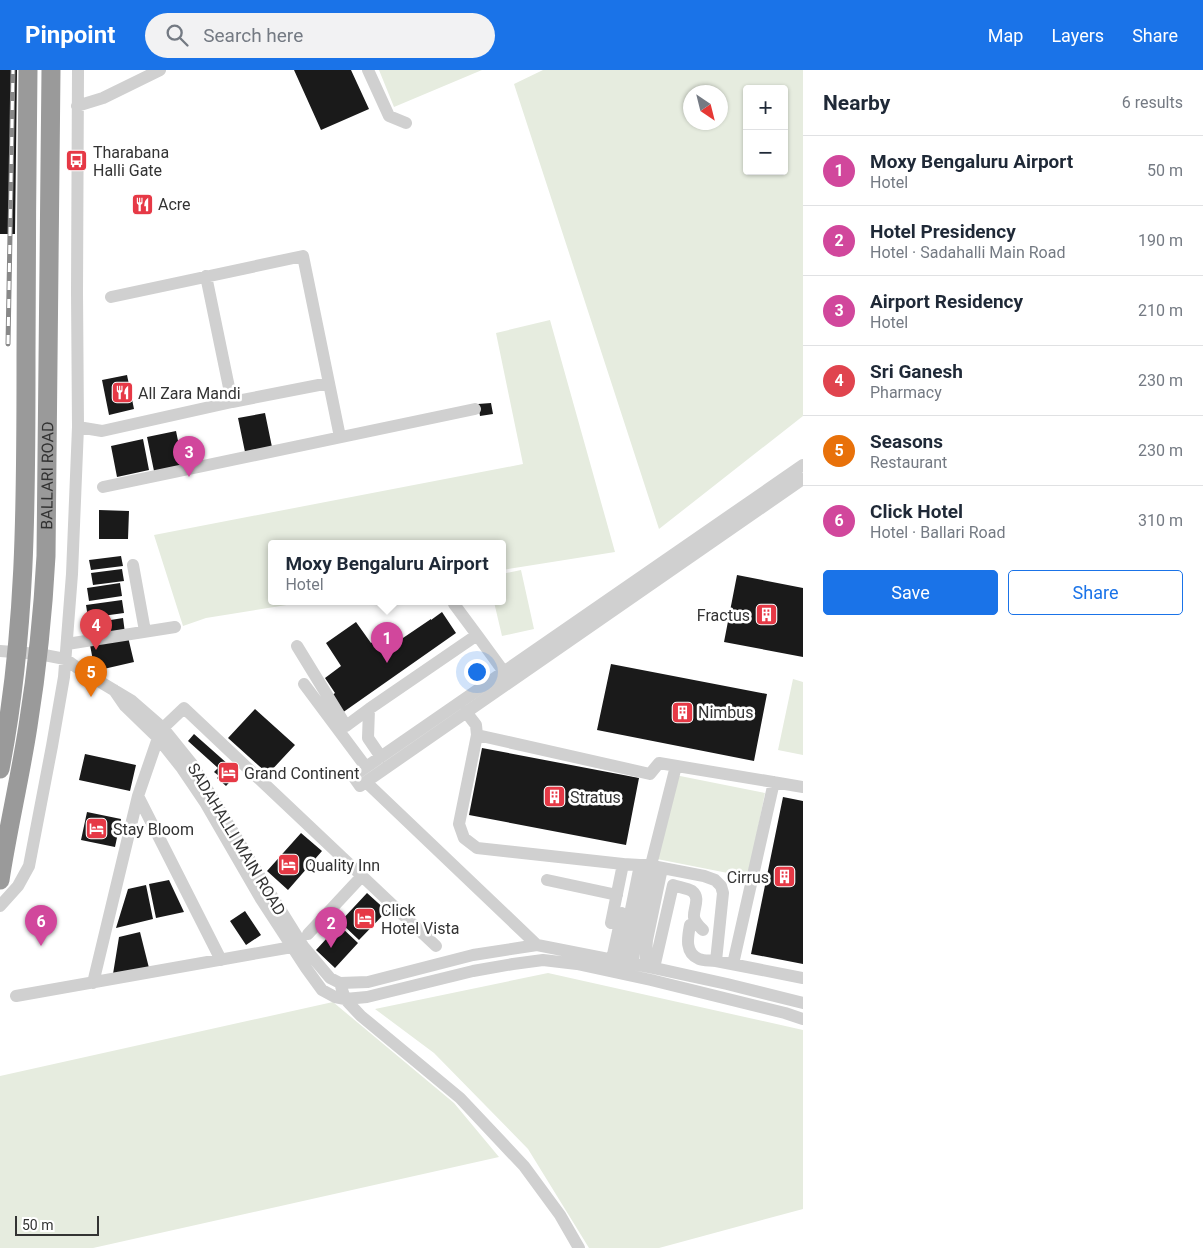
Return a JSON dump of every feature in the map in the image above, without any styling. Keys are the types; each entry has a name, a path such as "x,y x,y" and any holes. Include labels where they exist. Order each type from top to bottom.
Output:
{"highway":[{"name":"BALLARI ROAD","path":"0,769 8,727 9,651 24,538 28,70"},
{"name":"BALLARI ROAD","path":"0,880 28,727 42,616 46,546 51,70"}],"street":[{"path":"0,906 18,886 29,866 64,677 72,574 78,427 78,70"},
{"path":"77,106 103,98 160,70"},
{"path":"368,70 389,116 406,123"},
{"path":"111,297 303,256 340,437"},
{"path":"206,276 232,402"},
{"path":"78,427 102,431 329,383"},
{"path":"103,488 475,409"},
{"path":"360,781 366,767 803,465"},
{"path":"360,781 466,712 803,479"},
{"path":"132,564 145,631"},
{"path":"455,605 504,672"},
{"path":"67,644 175,627"},
{"path":"342,728 477,635"},
{"path":"298,646 342,728 366,767"},
{"path":"9,651 65,659"},
{"name":"SADAHALLI MAIN ROAD","path":"65,659 114,690 125,706 160,733 270,904 302,946 330,978 340,983 345,999 361,1016 460,1098 529,1173 560,1215 579,1248"},
{"path":"304,684 342,728"},
{"path":"93,983 138,796 160,733 184,708 436,946"},
{"path":"369,709 368,738 381,757"},
{"path":"466,712 476,725 477,735 459,824 464,838 477,848 642,866 704,876 715,880 721,886 723,893 716,961"},
{"path":"477,735 650,774 659,763 803,787"},
{"path":"611,961 676,766"},
{"path":"360,781 537,945"},
{"path":"732,964 774,782"},
{"path":"138,796 221,960"},
{"path":"611,961 617,895 642,866"},
{"path":"611,961 642,866"},
{"path":"642,866 650,967"},
{"path":"308,934 361,877"},
{"path":"547,880 617,895"},
{"path":"650,967 673,885 691,891 696,897 694,915 696,924 703,930"},
{"name":"SADAHALLI MAIN ROAD","path":"270,904 292,947 322,990 345,999"},
{"path":"690,924 687,943 691,952 699,959 803,978"},
{"path":"340,983 368,982 473,955 537,945 728,984 803,1004"},
{"path":"16,996 292,947"},
{"path":"345,999 367,998 472,971 513,964 542,960 577,964 611,961 661,983 786,1013 803,1019"}],"shaded area":[{"path":"379,70 482,70 394,107"},
{"path":"543,70 803,70 803,416 659,529 514,84"},
{"path":"550,320 615,552 506,569 506,540 268,540 268,605 286,605 206,618 183,626 154,535 523,464 496,333"},
{"path":"521,570 534,629 502,636 495,605 506,605 506,573"},
{"path":"793,679 803,682 803,755 778,750"},
{"path":"675,775 765,793 748,877 657,859"},
{"path":"548,973 803,1030 803,1209 659,1248 589,1248 528,1149 434,1053 375,1009"},
{"path":"333,1002 454,1103 499,1157 93,1248 0,1248 0,1076"}],"building":[{"path":"0,70 17,70 15,234 0,234"},
{"path":"294,70 351,70 369,109 321,130"},
{"path":"127,375 134,409 109,415 102,380"},
{"path":"491,403 493,414 480,416 478,404"},
{"path":"265,413 272,447 245,452 238,418"},
{"path":"176,431 183,465 154,471 147,437"},
{"path":"143,439 149,470 117,477 111,446"},
{"path":"99,510 129,511 128,539 99,539"},
{"path":"121,556 123,566 91,570 89,560"},
{"path":"122,569 124,581 93,585 91,573"},
{"name":"Fractus","path":"737,575 803,588 803,657 724,642"},
{"path":"120,583 122,596 89,601 87,588"},
{"path":"122,600 124,613 88,618 86,605"},
{"path":"442,612 456,633 342,713 331,696 335,693 325,678 341,666 326,643 356,622 371,643 392,629 400,640"},
{"path":"123,618 125,633 88,637 86,624"},
{"path":"128,637 134,662 95,671 90,645"},
{"name":"Nimbus","path":"611,664 767,694 754,761 597,730"},
{"path":"255,709 295,745 268,774 228,738"},
{"path":"194,734 238,773 226,786 217,778 219,776 214,772 218,768 188,741"},
{"name":"Stratus","path":"482,748 639,778 626,845 469,815"},
{"path":"85,754 136,765 130,791 79,780"},
{"name":"Cirrus","path":"783,797 803,801 803,964 751,954"},
{"path":"87,812 121,819 115,847 81,840"},
{"path":"301,833 322,851 288,890 267,871"},
{"path":"169,880 184,912 156,918 149,884"},
{"path":"146,885 153,919 116,928 128,889"},
{"path":"367,893 387,911 359,940 340,922"},
{"path":"245,911 261,935 246,945 230,921"},
{"path":"339,925 358,943 335,968 316,950"},
{"path":"140,932 149,968 113,974 119,937"}],"railway":[{"path":"8,344 13,70"}],"place":[{"name":"Tharabana Halli Gate","path":"77,161"},
{"name":"Acre","path":"142,204"},
{"name":"All Zara Mandi","path":"122,393"},
{"name":"Airport Residency","path":"189,477"},
{"name":"Fractus","path":"766,615"},
{"name":"Sri Ganesh","path":"96,650"},
{"name":"Moxy Bengaluru Airport","path":"387,663"},
{"name":"Seasons","path":"91,697"},
{"name":"Nimbus","path":"682,712"},
{"name":"Grand Continent","path":"228,773"},
{"name":"Stratus","path":"554,797"},
{"name":"Stay Bloom","path":"97,829"},
{"name":"Quality Inn","path":"289,865"},
{"name":"Cirrus","path":"785,877"},
{"name":"Click Hotel Vista","path":"365,919"},
{"name":"Click Hotel","path":"41,946"},
{"name":"Hotel Presidency","path":"331,948"}]}
